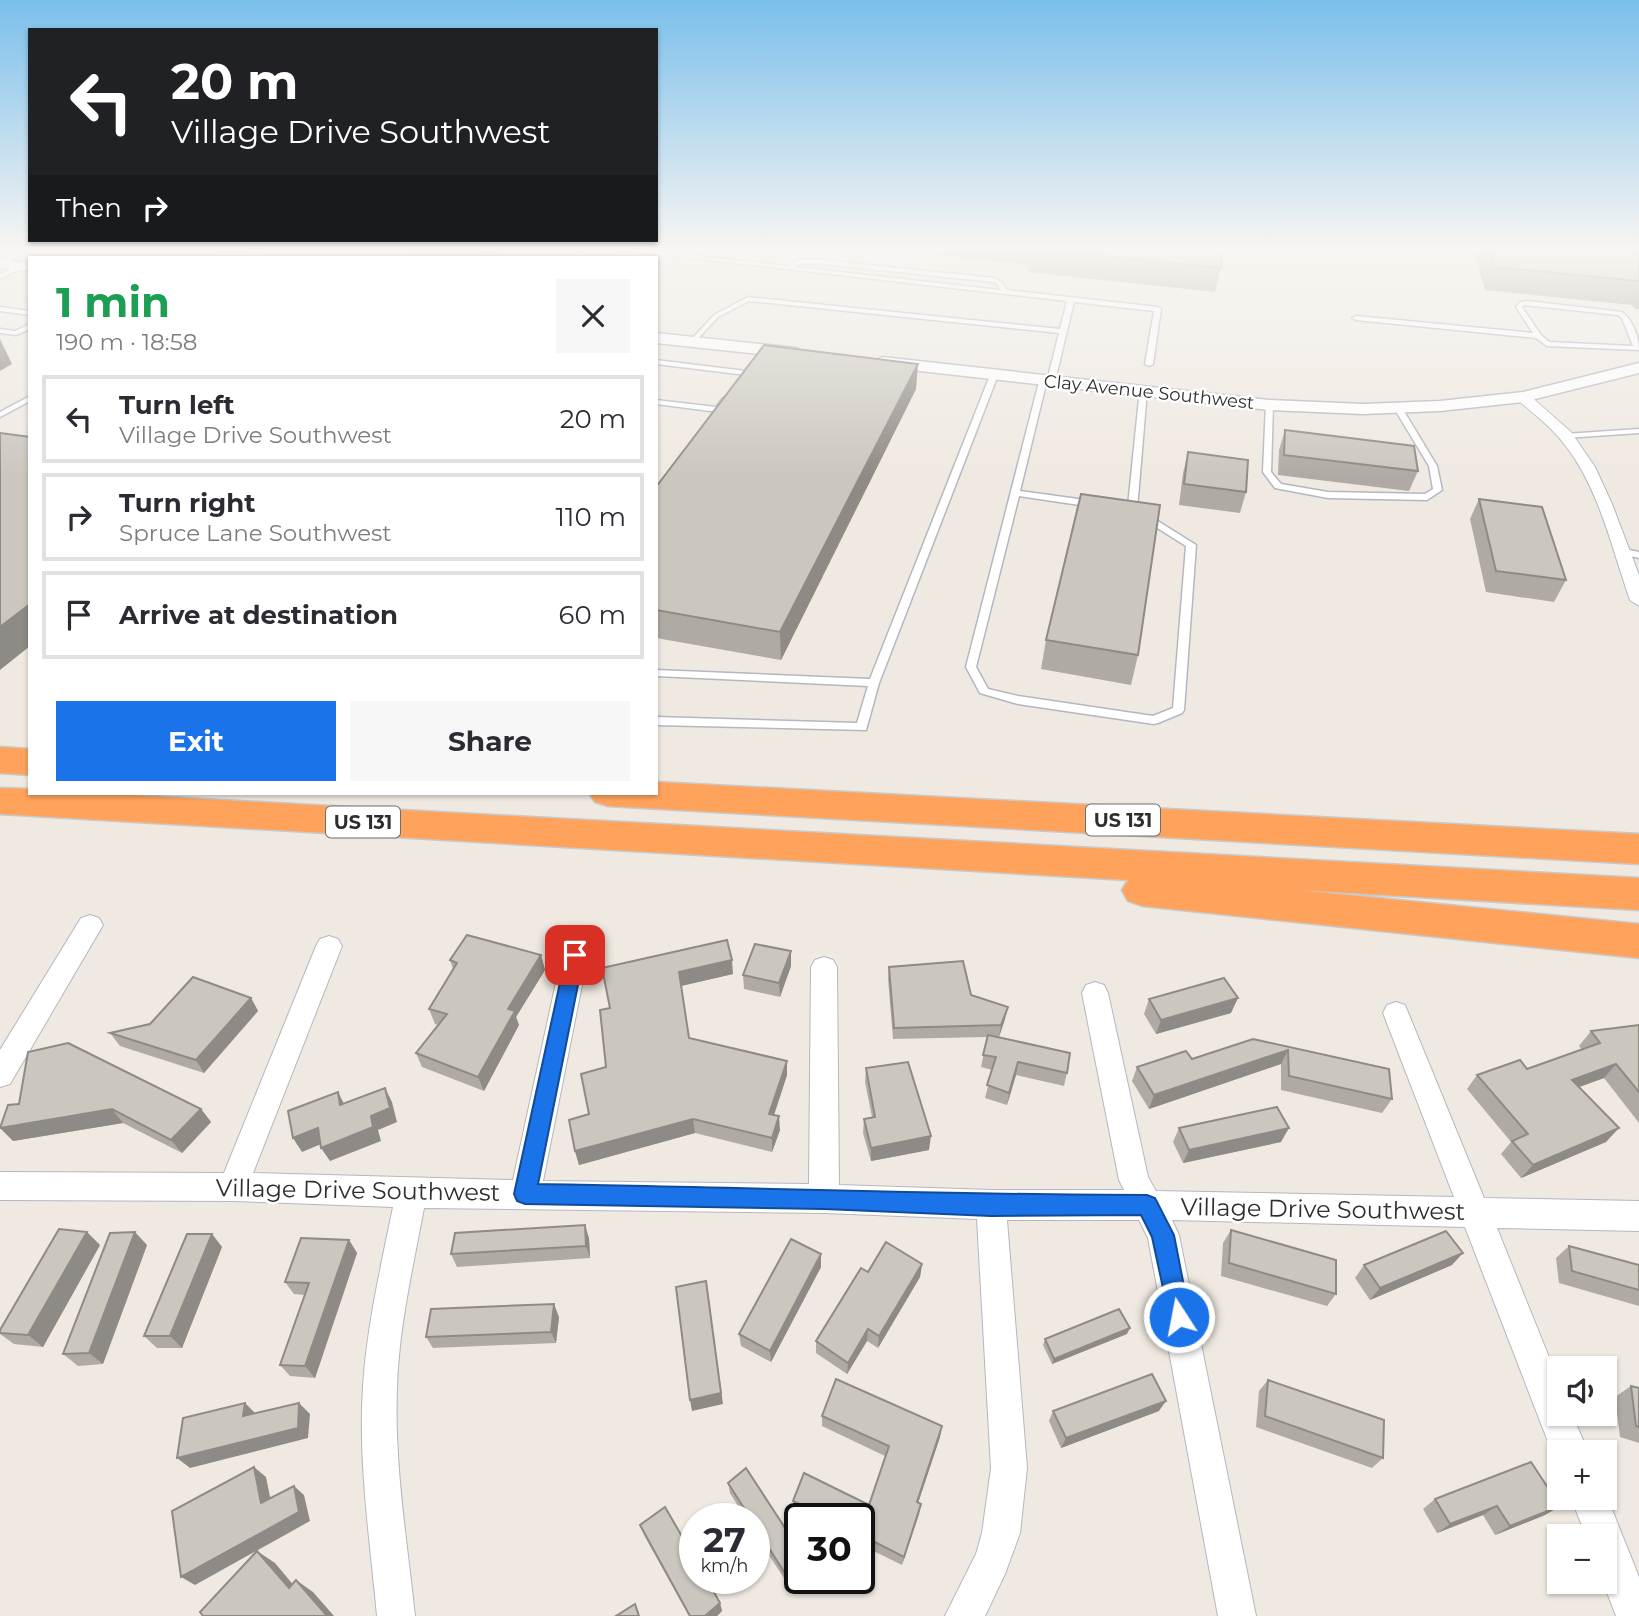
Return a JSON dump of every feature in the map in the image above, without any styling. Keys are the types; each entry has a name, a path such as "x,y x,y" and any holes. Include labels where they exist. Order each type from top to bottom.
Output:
{"highway":[{"path":"0,760 28,762"},
{"name":"US 131","path":"646,795 1639,849"},
{"name":"US 131","path":"0,801 1639,894"},
{"path":"1085,818 1497,822 1639,828"},
{"path":"675,840 1639,941"}],"street":[{"path":"658,338 761,354 818,356"},
{"name":"Clay Avenue Southwest","path":"859,360 1269,405 1398,408 1523,397 1639,368"},
{"path":"1523,397 1576,448 1595,485 1639,600"},
{"path":"0,1075 90,925"},
{"path":"233,1187 329,946"},
{"path":"525,1194 575,955"},
{"path":"824,967 824,1199"},
{"path":"1095,993 1134,1180 1163,1235 1237,1616"},
{"path":"1396,1013 1565,1440"},
{"name":"Village Drive Southwest","path":"0,1186 233,1187 991,1205 1147,1205 1639,1216"},
{"path":"396,1616 382,1457 380,1389 384,1338 411,1193"},
{"path":"964,1616 992,1561 1001,1533 1009,1468 991,1205"},
{"path":"1617,1570 1635,1616"}],"lane":[{"path":"693,342 708,325"},
{"path":"1008,325 1063,331"},
{"path":"1064,325 1015,493 971,667 984,691 1018,701 1154,720 1178,710 1191,545 1132,509 1119,507"},
{"path":"1149,364 1155,325"},
{"path":"1437,325 1538,336"},
{"path":"1531,325 1547,344 1638,347 1629,325"},
{"path":"0,331 16,333 28,327"},
{"path":"658,362 748,370 739,383"},
{"path":"658,721 862,727 874,683 994,374"},
{"path":"1132,509 1143,391"},
{"path":"658,402 718,410 732,392"},
{"path":"0,415 28,398"},
{"path":"1269,405 1267,472 1278,486 1328,495 1427,497 1438,491 1433,466 1398,408"},
{"path":"1565,436 1639,431"},
{"path":"1015,493 1106,505"},
{"path":"1620,551 1639,555"},
{"path":"658,673 874,683"}],"building":[{"path":"764,345 918,364 780,632 658,610 658,484"},
{"path":"1285,430 1414,446 1418,471 1284,455"},
{"path":"0,433 28,437 28,606 0,627"},
{"path":"1188,452 1248,460 1246,492 1184,484"},
{"path":"1081,494 1160,505 1138,655 1046,640"},
{"path":"1479,499 1542,507 1566,580 1496,571"},
{"path":"467,935 541,955 508,1009 515,1011 478,1077 416,1053 447,1014 429,1009 457,963 450,960"},
{"path":"727,940 732,960 679,972 689,1038 787,1061 769,1114 779,1116 772,1138 693,1119 575,1151 569,1120 589,1114 581,1074 606,1067 600,1010 610,1008 602,968"},
{"path":"755,944 791,951 779,983 743,975"},
{"path":"963,961 971,995 1008,1007 1001,1025 894,1028 889,967"},
{"path":"193,977 251,998 196,1060 110,1033 150,1024"},
{"path":"1224,978 1238,998 1161,1020 1149,999"},
{"path":"1639,1025 1639,1092 1616,1064 1572,1080 1619,1128 1533,1165 1512,1141 1528,1134 1477,1075 1520,1060 1527,1069 1600,1043 1591,1031"},
{"path":"988,1035 1070,1053 1067,1073 1018,1062 1009,1093 987,1085 996,1057 983,1055"},
{"path":"1253,1039 1389,1069 1392,1099 1289,1076 1288,1050 1154,1095 1137,1067 1186,1051 1192,1059"},
{"path":"68,1043 201,1109 171,1140 112,1109 0,1128 8,1105 19,1104 28,1052"},
{"path":"908,1062 931,1136 871,1148 864,1119 875,1117 866,1068"},
{"path":"385,1088 390,1108 371,1116 373,1127 321,1148 318,1128 293,1138 288,1111 338,1092 340,1105"},
{"path":"1277,1107 1289,1128 1189,1150 1179,1128"},
{"path":"585,1225 586,1246 451,1254 455,1233"},
{"path":"59,1229 87,1232 28,1335 0,1333 0,1330"},
{"path":"1231,1230 1336,1260 1336,1294 1229,1263"},
{"path":"1446,1231 1463,1253 1380,1288 1364,1265"},
{"path":"135,1232 89,1353 63,1354 110,1233"},
{"path":"187,1234 212,1234 170,1336 144,1336"},
{"path":"301,1238 349,1240 305,1366 280,1365 309,1283 285,1282"},
{"path":"791,1239 821,1254 770,1351 739,1334"},
{"path":"886,1242 922,1264 879,1336 868,1329 848,1363 816,1341 861,1268 868,1272"},
{"path":"1569,1246 1639,1265 1639,1290 1572,1271"},
{"path":"706,1281 721,1393 690,1400 676,1287"},
{"path":"554,1304 551,1332 426,1337 431,1309"},
{"path":"1119,1309 1130,1328 1054,1359 1045,1339"},
{"path":"1152,1374 1166,1401 1066,1438 1053,1411"},
{"path":"836,1379 942,1426 917,1502 921,1504 904,1557 875,1542 875,1503 870,1503 889,1446 822,1416"},
{"path":"1268,1380 1384,1420 1383,1458 1265,1416"},
{"path":"1631,1386 1639,1388 1639,1427 1636,1426"},
{"path":"245,1403 243,1416 299,1403 298,1428 177,1458 183,1418"},
{"path":"1531,1462 1547,1486 1547,1510 1550,1510 1510,1526 1497,1506 1450,1524 1435,1499"},
{"path":"254,1467 261,1503 294,1486 299,1512 181,1577 172,1511"},
{"path":"746,1468 769,1503 741,1503 728,1483"},
{"path":"804,1473 865,1503 797,1503 793,1501"},
{"path":"770,1505 784,1526 784,1572 770,1550"},
{"path":"665,1507 679,1531 679,1594 715,1594 720,1603 705,1616 690,1616 640,1525"},
{"path":"257,1551 289,1588 296,1580 327,1616 203,1616 200,1612"},
{"path":"635,1604 639,1616 616,1616"}],"route":[{"path":"575,955 525,1194 991,1205 1147,1205 1163,1235 1179,1317"}]}
